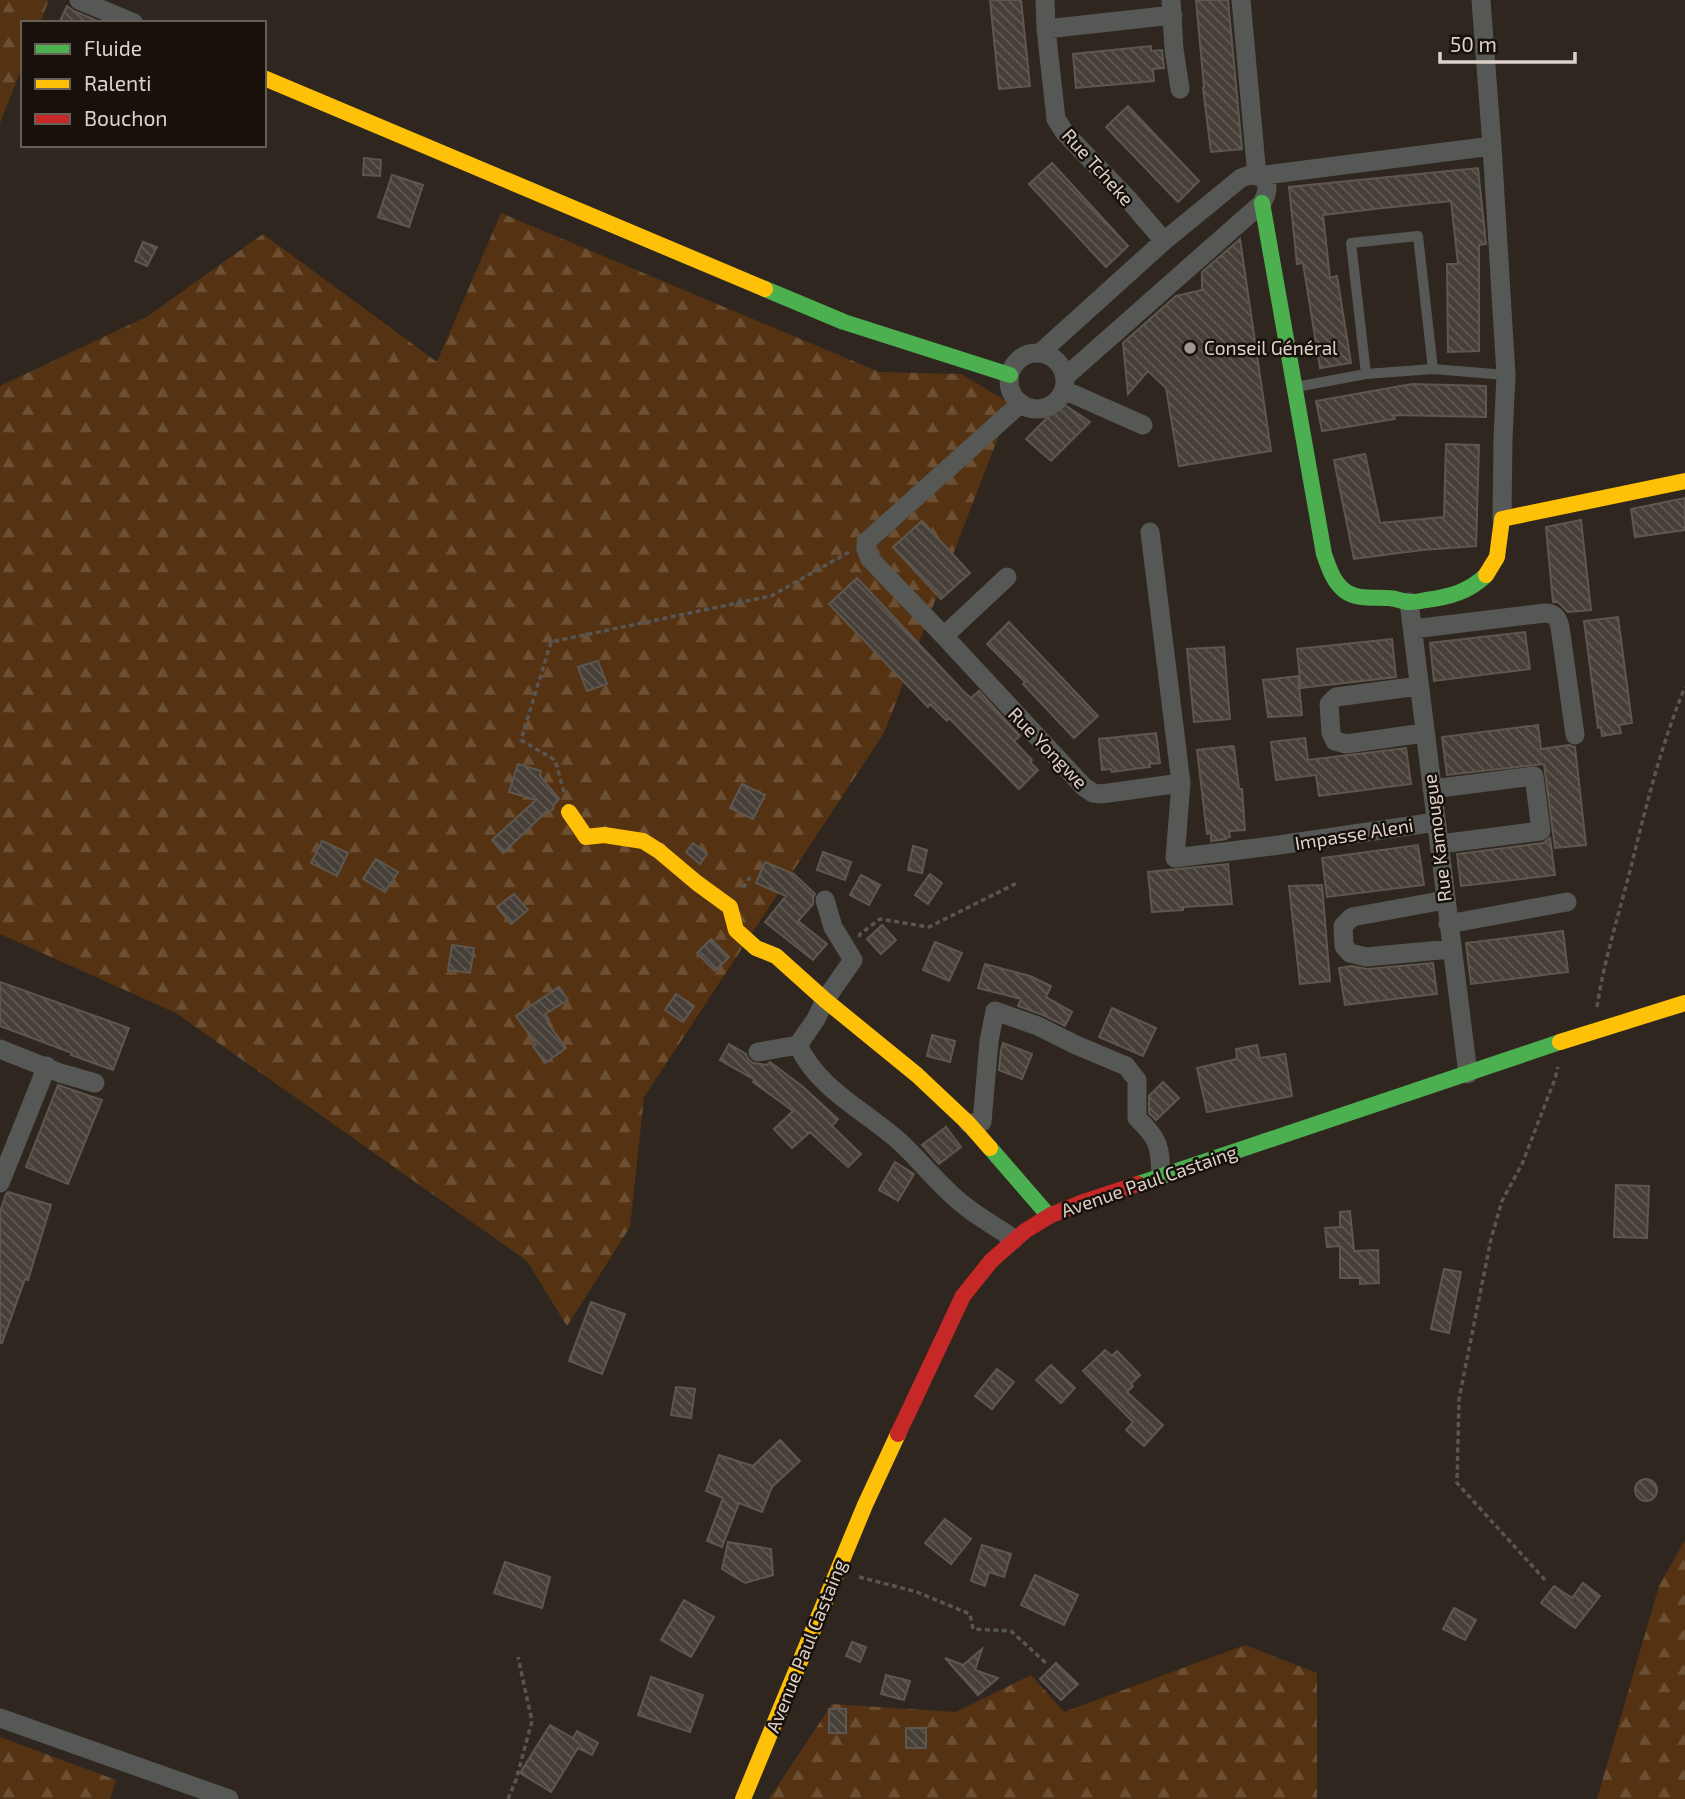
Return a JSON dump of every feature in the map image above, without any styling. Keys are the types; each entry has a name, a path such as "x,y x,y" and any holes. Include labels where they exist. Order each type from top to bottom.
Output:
{"street":[{"path":"79,0 129,21"},
{"name":"Rue Tcheke","path":"1045,0 1056,119 1065,133 1128,199 1164,242"},
{"path":"1241,0 1258,176"},
{"path":"1262,203 1324,554 1332,577 1343,590 1360,597 1394,598 1409,602 1443,597 1476,585 1487,574 1497,557 1502,519 1506,375 1481,0"},
{"path":"1046,29 1172,8 1180,89"},
{"path":"266,79 844,322 1010,375"},
{"path":"1040,353 1164,242 1241,178 1492,146"},
{"path":"1064,383 1262,203 1268,193 1267,186 1258,176"},
{"path":"1040,353 1057,360 1062,368 1064,383 1059,398 1053,404 1037,408 1015,398 1009,383 1013,366 1020,358 1040,353"},
{"path":"1064,383 1143,425"},
{"path":"866,542 1021,403"},
{"path":"1502,519 1685,481"},
{"path":"1150,532 1181,783"},
{"name":"Rue Yongwe","path":"866,542 870,559 1076,779 1093,793 1181,783"},
{"path":"944,636 1007,577"},
{"name":"Rue Kamougue","path":"1409,602 1468,1074"},
{"path":"1413,629 1545,613 1557,618 1575,735"},
{"path":"1419,686 1336,697 1329,704 1331,735 1338,743 1346,744 1424,733"},
{"path":"1432,789 1534,776 1541,831 1440,844"},
{"name":"Impasse Aleni","path":"1181,783 1175,858 1436,822"},
{"path":"569,812 586,837 604,835 643,841 730,907 736,930 756,948 776,956 825,1000 918,1075 968,1124 1049,1216"},
{"path":"758,1052 798,1045 853,960 833,927 825,900"},
{"path":"1445,900 1352,917 1343,926 1344,946 1350,953 1366,957 1451,949"},
{"path":"1448,924 1567,902"},
{"name":"Avenue Paul Castaing","path":"743,1799 865,1505 963,1296 982,1270 1014,1239 1049,1216 1086,1201 1594,1030 1685,1003"},
{"path":"968,1124 982,1122 989,1041 995,1011 1038,1026 1126,1066 1137,1080 1138,1118 1153,1133 1160,1150 1161,1176"},
{"path":"798,1045 806,1062 841,1097 899,1142 964,1206 1014,1239"},
{"path":"0,1049 60,1073 95,1083"},
{"path":"0,1183 47,1066"},
{"path":"0,1717 229,1799"}],"lane":[{"path":"1366,374 1351,243 1418,236 1433,369"},
{"path":"1296,388 1366,374 1433,369 1506,375"}],"path":[{"path":"569,812 555,760 521,740 551,642 771,596 866,542"},
{"path":"1594,1030 1599,993 1644,813 1672,720 1685,687"},
{"path":"853,960 860,934 880,919 929,927 1017,883"},
{"path":"1545,1580 1457,1483 1459,1399 1491,1239 1502,1200 1522,1164 1555,1079 1564,1042"},
{"path":"837,1571 917,1592 948,1605 970,1615 974,1629 1011,1631 1047,1664"},
{"path":"508,1799 532,1721 518,1657"}],"green space":[{"path":"0,0 49,0 41,21 21,21 21,70 0,123"},
{"path":"501,213 879,372 961,374 1011,404 884,733 644,1097 630,1227 567,1326 527,1261 176,1013 0,934 0,386 148,316 263,234 437,362"},
{"path":"1685,1540 1685,1799 1597,1799 1659,1586"},
{"path":"1245,1645 1317,1673 1317,1799 769,1799 832,1704 956,1712 1031,1675 1064,1712"},
{"path":"0,1737 116,1780 110,1799 0,1799"}],"building":[{"path":"990,0 1021,0 1030,86 999,89"},
{"path":"1196,0 1228,0 1242,149 1211,152"},
{"path":"67,6 97,21 60,21"},
{"path":"1151,46 1151,51 1162,50 1164,68 1153,69 1154,81 1076,88 1073,54"},
{"path":"1128,106 1199,181 1178,202 1106,127"},
{"path":"364,158 381,160 380,176 363,175"},
{"path":"1052,163 1128,246 1106,267 1029,184"},
{"path":"1478,168 1486,244 1479,245 1479,351 1448,352 1447,264 1458,264 1451,201 1383,208 1323,215 1330,278 1337,276 1351,363 1320,368 1303,263 1297,264 1289,187"},
{"path":"392,175 423,185 409,227 378,217"},
{"name":"Conseil Général","path":"1240,239 1271,451 1179,466 1166,388 1148,371 1128,394 1123,343 1176,296 1202,290 1202,272"},
{"path":"143,242 157,247 147,266 135,261"},
{"path":"1412,384 1486,386 1486,417 1394,415 1395,419 1322,431 1316,401"},
{"path":"1062,403 1090,422 1051,461 1026,439"},
{"path":"1446,444 1479,445 1476,546 1354,559 1334,460 1365,454 1380,523 1444,517"},
{"path":"1685,498 1685,530 1635,537 1631,509"},
{"path":"1581,520 1591,610 1568,612 1558,602 1553,602 1546,527"},
{"path":"922,521 970,573 941,599 893,547"},
{"path":"857,578 963,691 971,698 979,691 1020,736 1014,741 1038,770 1019,789 949,718 947,721 930,704 928,707 829,604"},
{"path":"1618,617 1632,723 1619,725 1621,733 1602,736 1601,727 1598,728 1584,621"},
{"path":"1009,622 1098,716 1074,738 987,644"},
{"path":"1525,632 1530,669 1434,681 1430,643"},
{"path":"1392,639 1396,677 1301,688 1297,649"},
{"path":"1224,647 1230,719 1194,722 1187,649"},
{"path":"598,661 607,684 587,691 578,667"},
{"path":"1298,676 1302,715 1268,717 1263,680"},
{"path":"1538,725 1541,749 1569,745 1575,747 1586,845 1555,848 1544,764 1447,775 1442,737"},
{"path":"1156,733 1160,763 1112,772 1111,769 1102,770 1099,739"},
{"path":"1305,738 1308,760 1406,748 1411,784 1319,796 1316,775 1276,780 1271,742"},
{"path":"1232,746 1239,789 1242,789 1245,830 1229,831 1230,837 1211,841 1211,833 1207,834 1197,750"},
{"path":"518,764 541,771 540,776 559,799 553,809 549,812 548,810 503,853 492,840 536,800 509,792"},
{"path":"742,784 765,795 753,819 730,808"},
{"path":"1550,838 1555,875 1461,886 1457,854 1543,843"},
{"path":"322,841 348,853 337,876 311,863"},
{"path":"693,843 707,854 700,864 686,852"},
{"path":"1418,845 1424,885 1327,897 1322,858"},
{"path":"913,846 927,850 922,873 908,870"},
{"path":"823,852 851,862 845,880 817,870"},
{"path":"376,859 398,872 385,892 363,879"},
{"path":"765,862 794,874 815,894 813,904 798,921 827,944 813,960 765,922 786,896 756,883"},
{"path":"1228,864 1232,904 1152,912 1148,872"},
{"path":"930,874 942,883 928,904 915,895"},
{"path":"861,875 880,885 869,905 850,895"},
{"path":"1322,885 1330,981 1300,984 1289,886"},
{"path":"514,894 528,910 511,924 497,907"},
{"path":"882,925 896,940 881,954 867,939"},
{"path":"1563,931 1568,972 1471,984 1466,943"},
{"path":"711,939 729,957 715,971 697,953"},
{"path":"935,942 962,953 949,981 923,970"},
{"path":"452,945 474,948 470,973 448,970"},
{"path":"1433,963 1437,994 1345,1005 1339,968 1352,966 1367,969"},
{"path":"985,964 1030,976 1051,986 1046,997 1072,1012 1065,1026 1018,1006 1021,999 978,988"},
{"path":"0,982 129,1028 113,1070 0,1026"},
{"path":"559,987 568,1000 545,1014 549,1020 547,1022 566,1048 545,1063 533,1046 536,1044 516,1016"},
{"path":"676,994 694,1006 683,1022 665,1010"},
{"path":"1112,1008 1156,1028 1143,1056 1099,1037"},
{"path":"932,1035 955,1041 950,1062 927,1056"},
{"path":"1003,1043 1032,1054 1022,1079 999,1070"},
{"path":"729,1044 746,1054 753,1063 767,1065 770,1062 802,1086 838,1119 832,1126 861,1154 848,1167 810,1132 792,1148 774,1129 793,1111 753,1082 755,1080 720,1060"},
{"path":"1257,1045 1260,1058 1285,1054 1292,1096 1207,1112 1197,1068 1237,1059 1236,1049"},
{"path":"1163,1082 1179,1098 1156,1120 1149,1113 1149,1096"},
{"path":"58,1085 102,1100 68,1184 26,1167"},
{"path":"946,1127 961,1147 939,1164 922,1145"},
{"path":"895,1162 914,1174 898,1201 879,1190"},
{"path":"1616,1185 1649,1186 1647,1238 1614,1237"},
{"path":"8,1192 51,1205 28,1280 25,1279 0,1343 0,1212"},
{"path":"1350,1211 1354,1251 1378,1250 1379,1283 1360,1284 1360,1278 1340,1278 1340,1246 1327,1247 1325,1228 1340,1227 1340,1212"},
{"path":"1444,1269 1461,1272 1449,1333 1431,1329"},
{"path":"591,1302 625,1314 602,1374 569,1361"},
{"path":"1105,1350 1112,1356 1117,1351 1140,1375 1127,1392 1163,1425 1144,1446 1126,1430 1133,1422 1083,1371"},
{"path":"1051,1365 1075,1388 1061,1403 1036,1380"},
{"path":"997,1369 1014,1382 992,1409 975,1396"},
{"path":"676,1387 695,1389 691,1418 671,1415"},
{"path":"780,1440 800,1461 772,1487 762,1512 739,1503 722,1547 707,1541 723,1498 706,1491 719,1455 753,1466"},
{"path":"1646,1479 1656,1486 1657,1490 1650,1500 1646,1501 1636,1494 1635,1490 1642,1480"},
{"path":"945,1519 971,1539 951,1564 925,1543"},
{"path":"728,1542 771,1549 773,1575 745,1583 722,1569"},
{"path":"982,1545 1011,1554 1004,1577 989,1572 985,1586 971,1581"},
{"path":"505,1562 550,1577 542,1608 494,1593"},
{"path":"1035,1575 1078,1595 1064,1625 1021,1605"},
{"path":"1583,1583 1600,1596 1575,1628 1541,1603 1554,1586 1572,1598"},
{"path":"684,1600 714,1617 691,1657 661,1640"},
{"path":"1454,1608 1476,1620 1465,1640 1443,1629"},
{"path":"852,1642 866,1647 860,1662 846,1656"},
{"path":"982,1649 975,1670 998,1678 978,1695 945,1658 963,1665"},
{"path":"1056,1663 1078,1684 1061,1700 1040,1679"},
{"path":"886,1675 910,1681 904,1700 881,1694"},
{"path":"651,1677 703,1695 690,1732 638,1715"},
{"path":"829,1709 846,1709 846,1733 829,1733"},
{"path":"550,1725 573,1738 577,1731 598,1743 592,1755 578,1748 551,1792 520,1773"},
{"path":"906,1728 926,1728 926,1748 906,1748"}],"traffic: fast":[{"path":"1262,203 1324,554 1334,579 1345,591 1355,596 1412,602 1458,593 1473,586 1486,575"},
{"path":"765,289 844,322 1010,375"},
{"path":"1138,1184 1560,1042"},
{"path":"990,1148 1049,1216"}],"traffic: slow":[{"path":"266,79 765,289"},
{"path":"1486,575 1497,557 1502,519 1685,481"},
{"path":"569,812 586,837 604,835 643,841 730,907 736,930 756,948 776,956 917,1075 968,1123 990,1148"},
{"path":"1560,1042 1685,1003"},
{"path":"743,1799 865,1505 898,1434"}],"traffic: jam":[{"path":"898,1434 963,1296 991,1261 1025,1231 1051,1215 1138,1184"}],"place":[{"name":"Conseil Général","path":"1190,348"}]}
